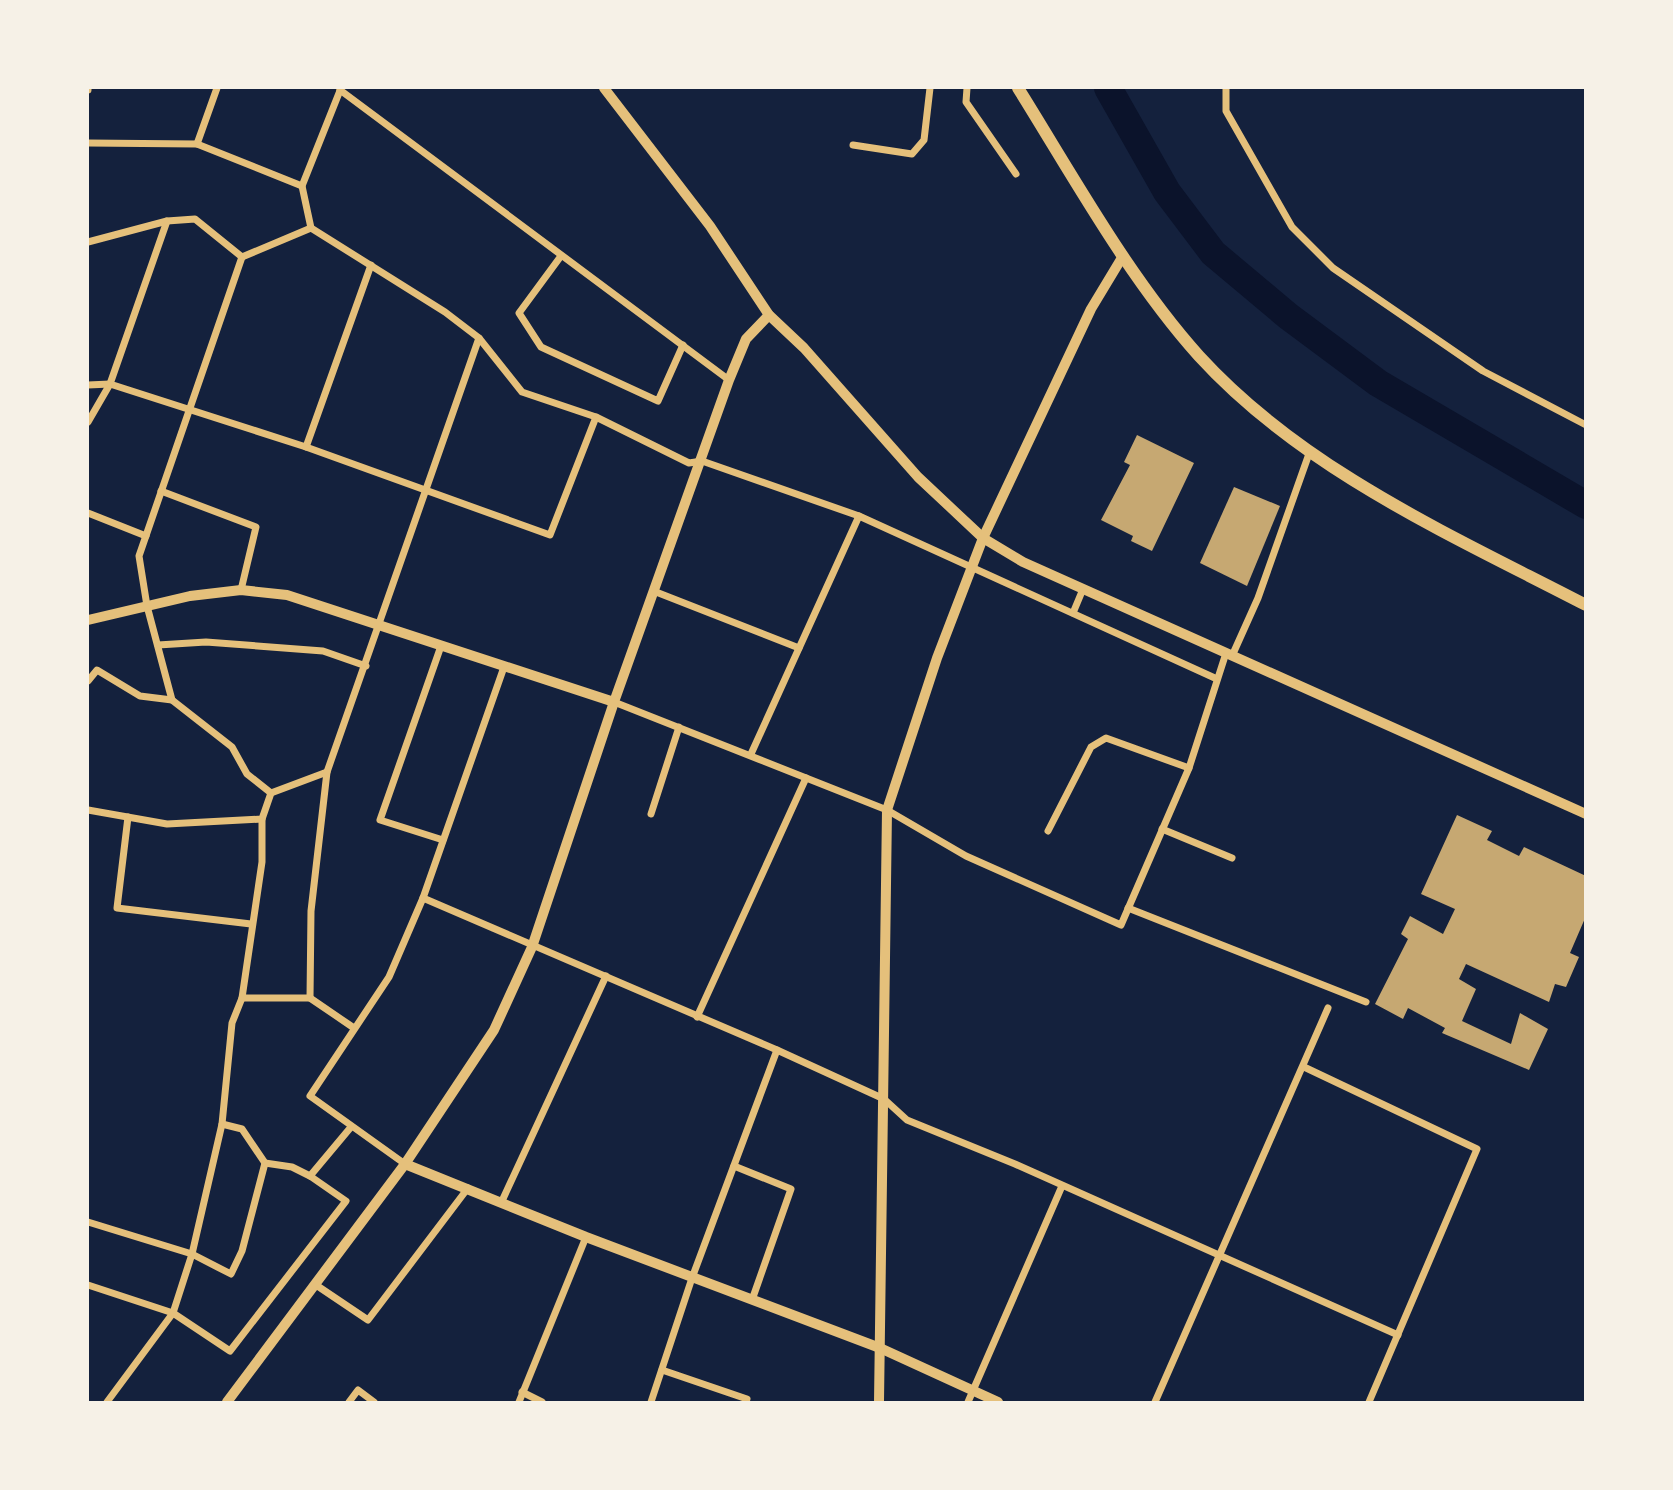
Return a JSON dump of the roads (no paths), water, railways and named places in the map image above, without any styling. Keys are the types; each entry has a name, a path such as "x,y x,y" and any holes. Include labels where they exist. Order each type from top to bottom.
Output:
{"main road":[{"path":"1018,88 1123,256 1199,356 1283,433 1401,508 1586,605"}],"street":[{"path":"197,144 217,88"},
{"path":"604,88 710,226 769,315 804,348 918,477 983,538 1023,562 1586,814"},
{"path":"853,145 912,154 924,140 929,88"},
{"path":"967,88 966,102 1016,174"},
{"path":"1226,88 1226,111 1292,228 1333,268 1483,371 1586,425"},
{"path":"729,380 340,89 302,186 311,228 445,312 479,338 522,392 596,417 689,463 702,461 859,516 1217,679"},
{"path":"88,143 197,144 302,186"},
{"path":"88,242 167,221 195,219 242,257"},
{"path":"88,422 110,384 167,221"},
{"path":"172,700 148,606 139,556 242,257 311,228"},
{"path":"561,256 519,313 541,347 658,401 682,345"},
{"path":"879,1402 887,810 937,658 983,538 1091,309 1123,256"},
{"path":"306,447 371,265"},
{"path":"227,1402 405,1164 494,1030 532,947 614,702 656,592 729,380 746,339 769,315"},
{"path":"310,998 310,911 327,772 428,491 479,338"},
{"path":"88,385 110,384 190,408 550,535 596,417"},
{"path":"88,620 190,596 240,590 287,595 614,702 751,754 887,810 966,856 1121,925 1189,768 1217,679 1258,598 1311,451"},
{"path":"162,491 256,527 240,590"},
{"path":"88,513 146,536"},
{"path":"751,754 859,516"},
{"path":"1073,613 1083,589"},
{"path":"656,592 799,648"},
{"path":"159,645 206,642 311,650 366,666"},
{"path":"440,646 380,820 443,840"},
{"path":"504,667 423,898 389,977 310,1096 405,1164 586,1237 880,1349 998,1402"},
{"path":"88,681 97,670 140,696 172,700 232,747 247,774 271,793"},
{"path":"652,814 679,727"},
{"path":"1048,831 1091,747 1106,738 1189,768"},
{"path":"271,793 327,772"},
{"path":"696,1017 806,778"},
{"path":"107,1402 173,1313 192,1254 222,1124 232,1023 242,998 262,862 262,819 271,793"},
{"path":"88,810 167,824 262,819"},
{"path":"128,817 117,908 251,924"},
{"path":"1162,829 1232,858"},
{"path":"423,898 696,1017 777,1049 884,1099 907,1120 1221,1255 1398,1335"},
{"path":"1128,908 1366,1002"},
{"path":"502,1201 606,976"},
{"path":"242,998 310,998 354,1028"},
{"path":"1155,1402 1328,1008"},
{"path":"650,1402 692,1278 777,1049"},
{"path":"1304,1067 1477,1149 1368,1402"},
{"path":"88,1284 173,1313 230,1351 345,1201 310,1176 292,1167 265,1163 242,1129 222,1124"},
{"path":"310,1176 351,1127"},
{"path":"88,1222 192,1254 231,1274 243,1251 265,1163"},
{"path":"734,1166 791,1189 752,1300"},
{"path":"968,1402 1062,1186"},
{"path":"316,1285 368,1320 468,1188"},
{"path":"519,1402 586,1237"},
{"path":"662,1370 747,1399"},
{"path":"349,1402 358,1390 374,1402"},
{"path":"522,1392 542,1402"}],"waterway":[{"path":"1108,88 1167,192 1213,253 1288,316 1378,383 1586,505"}]}
